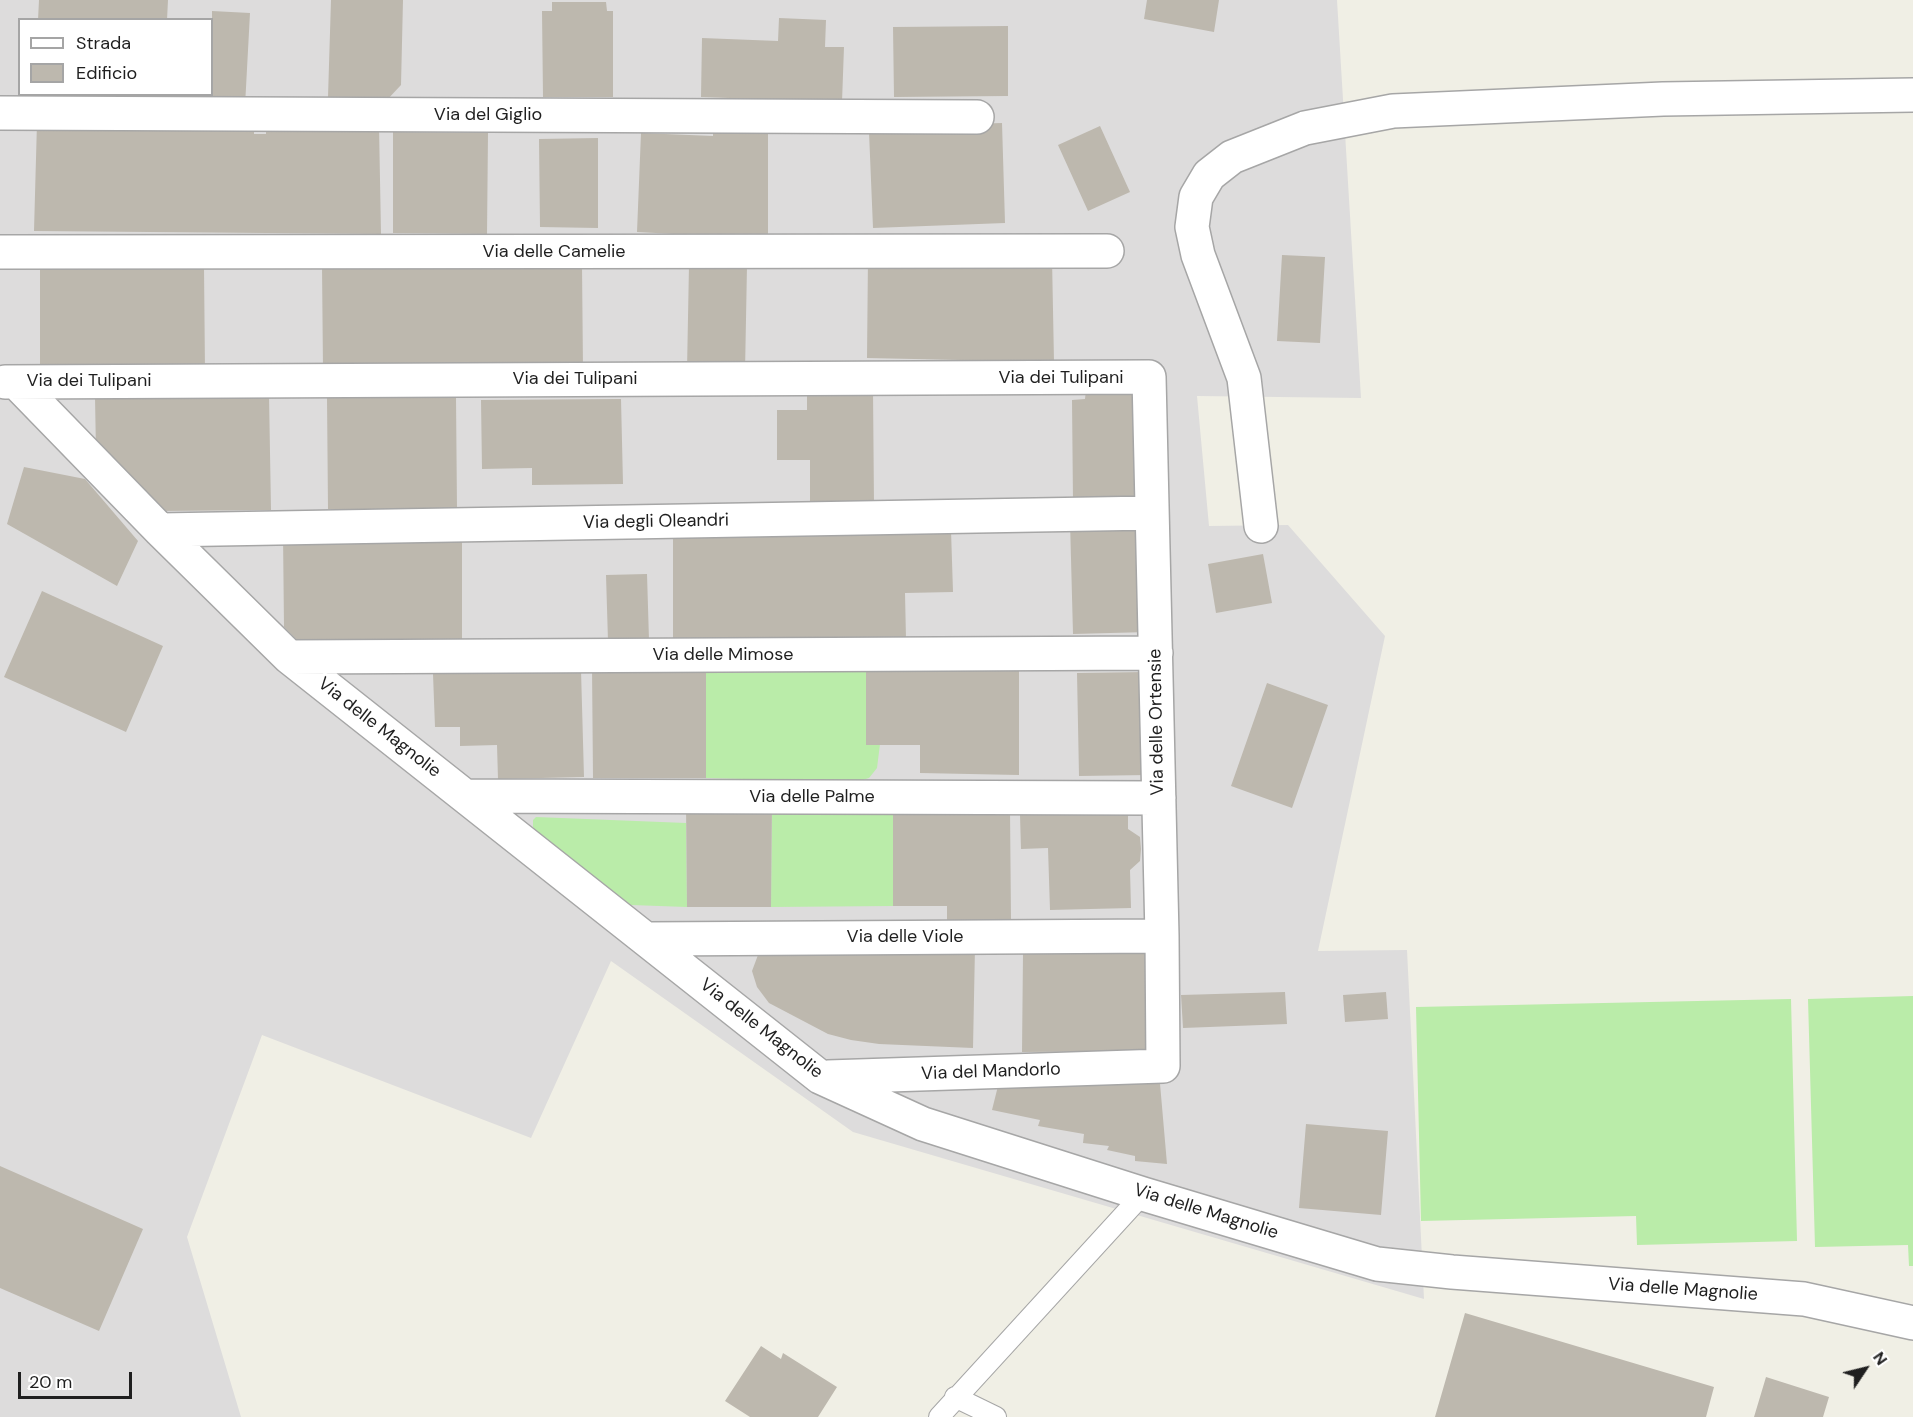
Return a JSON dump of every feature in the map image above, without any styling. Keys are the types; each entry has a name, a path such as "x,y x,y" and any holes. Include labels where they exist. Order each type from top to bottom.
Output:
{"street":[{"path":"1261,525 1244,378 1198,255 1192,227 1196,197 1209,175 1232,158 1305,128 1393,111 1663,99 1913,94"},
{"name":"Via del Giglio","path":"0,113 977,117"},
{"name":"Via delle Camelie","path":"0,252 1107,251"},
{"name":"Via dei Tulipani","path":"8,382 1149,377"},
{"name":"Via delle Ortensie","path":"1149,377 1163,1066"},
{"name":"Via delle Magnolie","path":"8,382 289,657 820,1077 923,1124 1143,1194 1377,1264 1452,1272 1804,1299 1913,1323"},
{"name":"Via degli Oleandri","path":"160,531 1152,513"},
{"name":"Via delle Mimose","path":"289,657 1156,653"},
{"name":"Via delle Palme","path":"465,796 1159,798"},
{"name":"Via delle Viole","path":"648,939 1162,936"},
{"name":"Via del Mandorlo","path":"820,1077 1163,1066"}],"lane":[{"path":"939,1417 1143,1194"},
{"path":"955,1397 996,1417"}],"shaded area":[{"path":"0,0 1337,0 1361,398 1197,396 1209,526 1288,525 1385,636 1318,951 1407,950 1424,1299 853,1132 611,961 531,1138 262,1035 187,1237 241,1417 0,1417"}],"green space":[{"path":"866,671 866,744 880,744 877,768 869,778 855,782 706,778 704,673"},
{"path":"772,806 893,810 893,906 771,907"},
{"path":"536,817 686,823 687,907 631,905 538,834 533,827 533,820"},
{"path":"1913,996 1913,1266 1909,1266 1908,1245 1815,1247 1808,999"},
{"path":"1791,999 1797,1241 1637,1245 1636,1216 1421,1221 1416,1007"}],"building":[{"path":"39,0 168,0 167,18 38,18"},
{"path":"331,0 403,0 401,85 386,101 328,97"},
{"path":"1147,0 1219,0 1214,32 1144,19"},
{"path":"552,2 606,2 607,11 613,11 613,97 543,97 542,11 552,11"},
{"path":"212,11 250,13 245,106 174,102 168,96 213,96"},
{"path":"779,18 826,20 825,47 844,47 842,102 701,97 702,38 778,41"},
{"path":"1008,26 1008,96 894,97 893,27"},
{"path":"37,122 254,128 254,134 266,134 266,127 379,126 381,234 34,231"},
{"path":"1002,123 1005,223 873,228 869,132 908,126"},
{"path":"1100,126 1130,192 1088,211 1058,145"},
{"path":"713,129 768,129 768,237 637,232 641,133 713,136"},
{"path":"393,132 488,133 487,234 393,233"},
{"path":"598,138 598,228 540,227 539,139"},
{"path":"1282,255 1325,257 1320,343 1277,341"},
{"path":"868,256 1052,258 1054,362 867,358"},
{"path":"582,265 583,370 323,370 322,266"},
{"path":"689,265 747,266 745,372 687,370"},
{"path":"40,266 204,267 205,372 40,372"},
{"path":"807,390 873,390 874,505 810,505 810,460 777,460 777,410 807,410"},
{"path":"1086,390 1144,390 1145,502 1073,502 1072,400 1085,399"},
{"path":"269,395 271,510 158,511 96,452 95,397"},
{"path":"327,398 456,398 457,509 328,509"},
{"path":"621,399 623,484 532,485 532,468 482,469 481,400"},
{"path":"24,467 85,479 138,541 117,586 7,524"},
{"path":"1145,519 1148,632 1073,634 1070,521"},
{"path":"951,530 953,592 905,593 906,639 673,643 673,536"},
{"path":"283,534 462,535 462,643 298,641 284,627"},
{"path":"1263,554 1272,603 1216,613 1208,564"},
{"path":"647,574 649,640 608,641 606,575"},
{"path":"42,591 163,646 126,732 4,677"},
{"path":"592,666 706,666 706,778 593,778"},
{"path":"581,670 584,777 498,779 497,745 460,746 460,727 435,727 433,674"},
{"path":"1019,670 1019,775 920,773 920,745 866,745 866,671"},
{"path":"1146,672 1148,775 1079,776 1077,673"},
{"path":"1267,683 1328,705 1292,808 1231,786"},
{"path":"1128,802 1128,829 1140,837 1141,849 1140,861 1130,870 1131,908 1050,910 1048,848 1021,849 1020,815 1048,814"},
{"path":"686,804 772,804 771,907 687,907"},
{"path":"893,810 1010,810 1011,920 947,920 947,906 893,906"},
{"path":"1040,942 1145,943 1147,1051 1022,1052 1023,954"},
{"path":"774,943 975,947 973,1048 879,1044 851,1040 828,1034 769,1003 757,987 752,971 758,955"},
{"path":"1285,992 1287,1024 1183,1028 1181,995"},
{"path":"1386,992 1388,1019 1345,1022 1343,995"},
{"path":"1159,1072 1167,1164 1135,1161 1135,1156 1107,1150 1109,1146 1083,1143 1084,1134 1038,1126 1040,1120 992,1110 1000,1078"},
{"path":"1306,1124 1388,1131 1381,1215 1299,1208"},
{"path":"0,1166 143,1229 99,1331 0,1288"},
{"path":"1465,1313 1714,1387 1706,1417 1435,1417"},
{"path":"761,1346 781,1359 783,1353 837,1387 818,1417 750,1417 725,1401"},
{"path":"1766,1377 1829,1397 1823,1417 1754,1417"}]}
